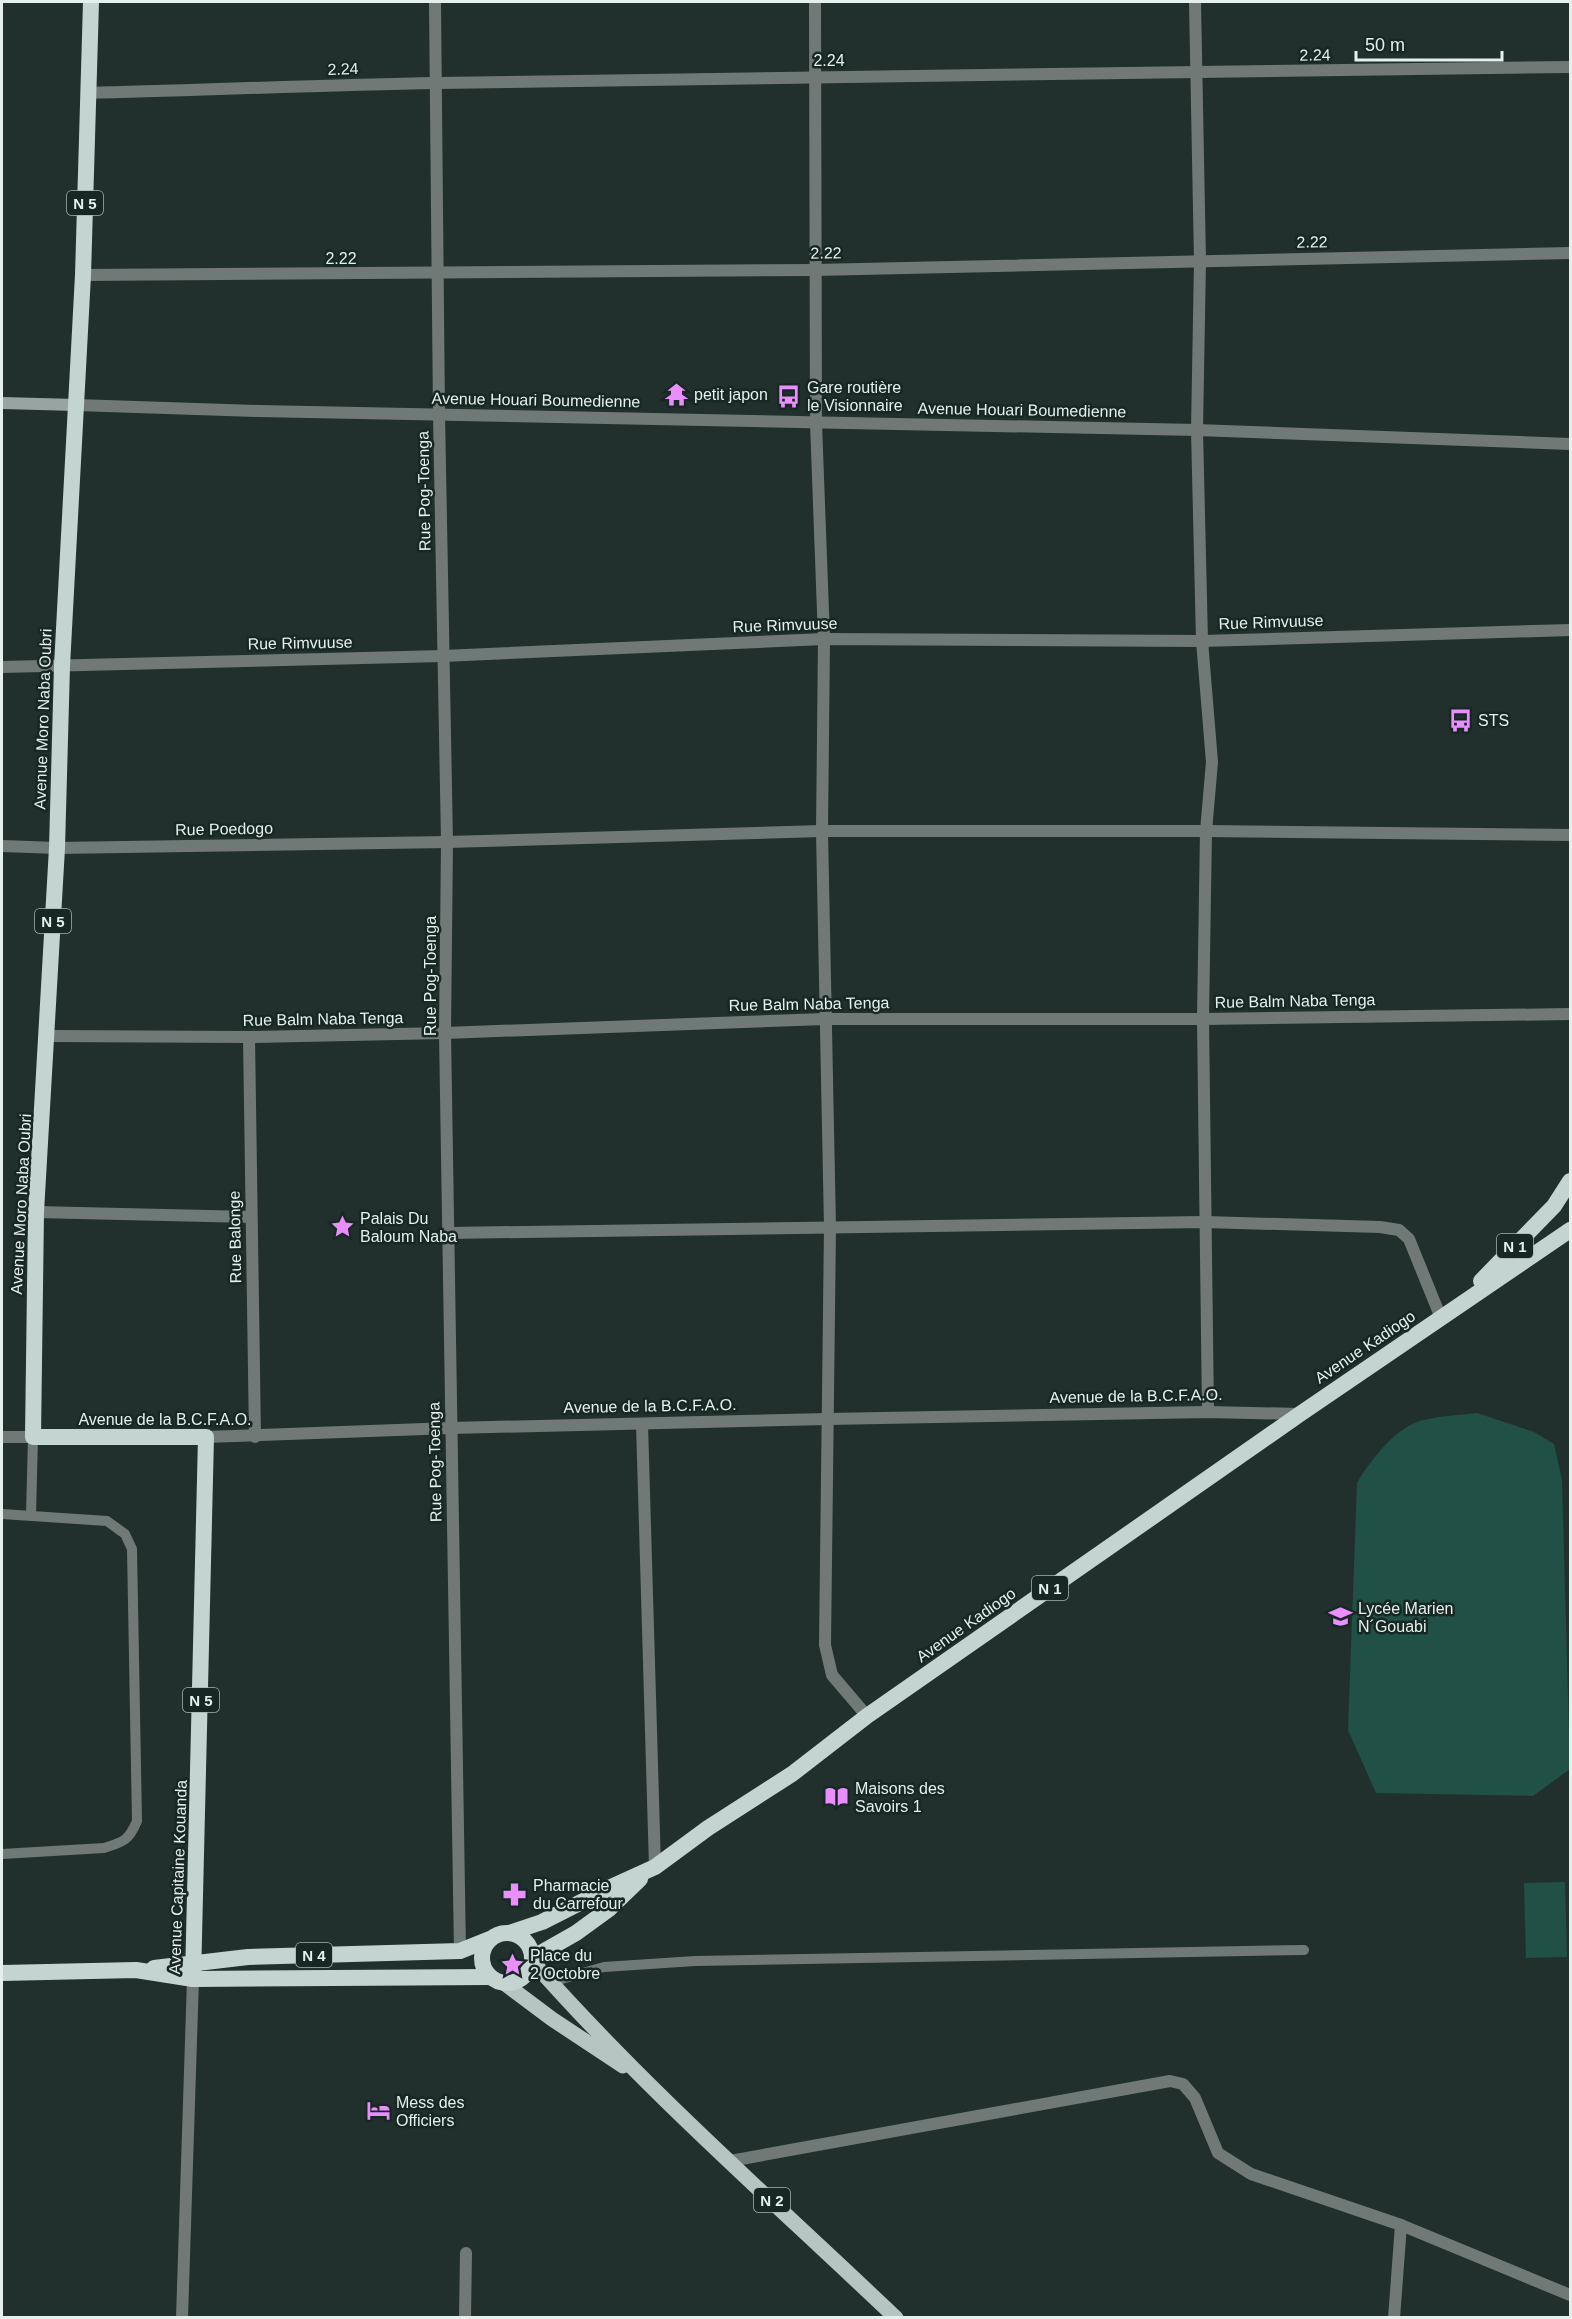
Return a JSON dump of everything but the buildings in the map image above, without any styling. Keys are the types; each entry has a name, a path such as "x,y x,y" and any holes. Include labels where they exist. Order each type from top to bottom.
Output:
{"highway":[{"name":"Avenue Moro Naba Oubri","path":"33,1437 36,1212 48,1036 57,848 62,666 83,275 91,2"},
{"name":"Avenue Kadiogo","path":"1448,1313 1554,1206 1570,1181"},
{"name":"Avenue Kadiogo","path":"532,1959 576,1934 609,1909 652,1870 708,1828 792,1774 867,1716 1300,1414 1570,1230"},
{"name":"Avenue de la B.C.F.A.O.","path":"33,1437 206,1437"},
{"name":"Avenue Capitaine Kouanda","path":"193,1979 206,1437"},
{"name":"Avenue Kadiogo","path":"509,1933 542,1922 611,1887 652,1870"},
{"path":"509,1933 525,1941 530,1947 532,1959 528,1972 515,1982 497,1980 483,1967 484,1946 499,1934 509,1933"},
{"name":"N 4","path":"2,1973 136,1970 248,1957 460,1951 490,1940"},
{"name":"N 4","path":"136,1970 193,1979 497,1980"}],"main road":[{"path":"2,402 76,405"},
{"name":"N 2","path":"532,1959 551,1982 648,2082 896,2318"},
{"name":"N 2","path":"497,1980 648,2082"}],"street":[{"name":"Rue Pog-Toenga","path":"435,2 437,274 447,842 445,1034 460,1951"},
{"path":"815,2 816,423 824,639 822,831 830,1227 825,1645 832,1676 867,1716"},
{"path":"1195,2 1200,261 1197,430 1202,640 1212,762 1206,831 1203,1019 1208,1412"},
{"name":"2.24","path":"88,93 435,83 816,76 1195,74 1570,67"},
{"name":"2.22","path":"83,275 815,270 1570,253"},
{"name":"Avenue Houari Boumedienne","path":"76,405 258,411 1197,430 1570,444"},
{"name":"Rue Rimvuuse","path":"2,667 443,656 824,639 1202,640 1570,630"},
{"name":"Rue Poedogo","path":"2,846 57,848 447,842 822,831 1206,831 1570,835"},
{"name":"Rue Balm Naba Tenga","path":"48,1036 249,1037 445,1034 825,1019 1203,1019 1570,1014"},
{"name":"Rue Balonge","path":"249,1037 255,1437"},
{"path":"36,1212 251,1217"},
{"path":"449,1233 1205,1222 1380,1227 1399,1230 1410,1239 1448,1313"},
{"name":"Avenue de la B.C.F.A.O.","path":"206,1437 451,1428 826,1419 1208,1412 1300,1414"},
{"path":"642,1424 652,1870"},
{"name":"Avenue de la B.C.F.A.O.","path":"2,1437 33,1437"},
{"name":"Avenue Capitaine Kouanda","path":"182,2318 193,1979"},
{"path":"730,2161 1170,2081 1183,2084 1195,2098 1218,2153 1251,2174 1401,2225 1570,2295"},
{"path":"1394,2318 1401,2225"},
{"path":"465,2318 466,2253"}],"lane":[{"path":"31,1515 33,1437"},
{"path":"2,1514 107,1521 125,1534 132,1549 137,1821 131,1835 120,1843 105,1848 2,1854"},
{"path":"551,1982 604,1967 695,1961 1304,1950"}],"green space":[{"path":"1477,1413 1534,1432 1554,1444 1562,1480 1570,1769 1533,1796 1376,1793 1348,1730 1357,1483 1392,1438 1410,1425 1434,1418"},
{"path":"1565,1882 1567,1957 1526,1958 1524,1883"}],"place":[{"name":"petit japon","path":"676,394"},
{"name":"Gare routière le Visionnaire","path":"789,396"},
{"name":"STS","path":"1460,720"},
{"name":"Palais Du Baloum Naba","path":"342,1227"},
{"name":"Lycée Marien N´Gouabi","path":"1340,1617"},
{"name":"Maisons des Savoirs 1","path":"837,1797"},
{"name":"Pharmacie du Carrefour","path":"515,1894"},
{"name":"Place du 2 Octobre","path":"512,1964"},
{"name":"Mess des Officiers","path":"378,2111"}]}
